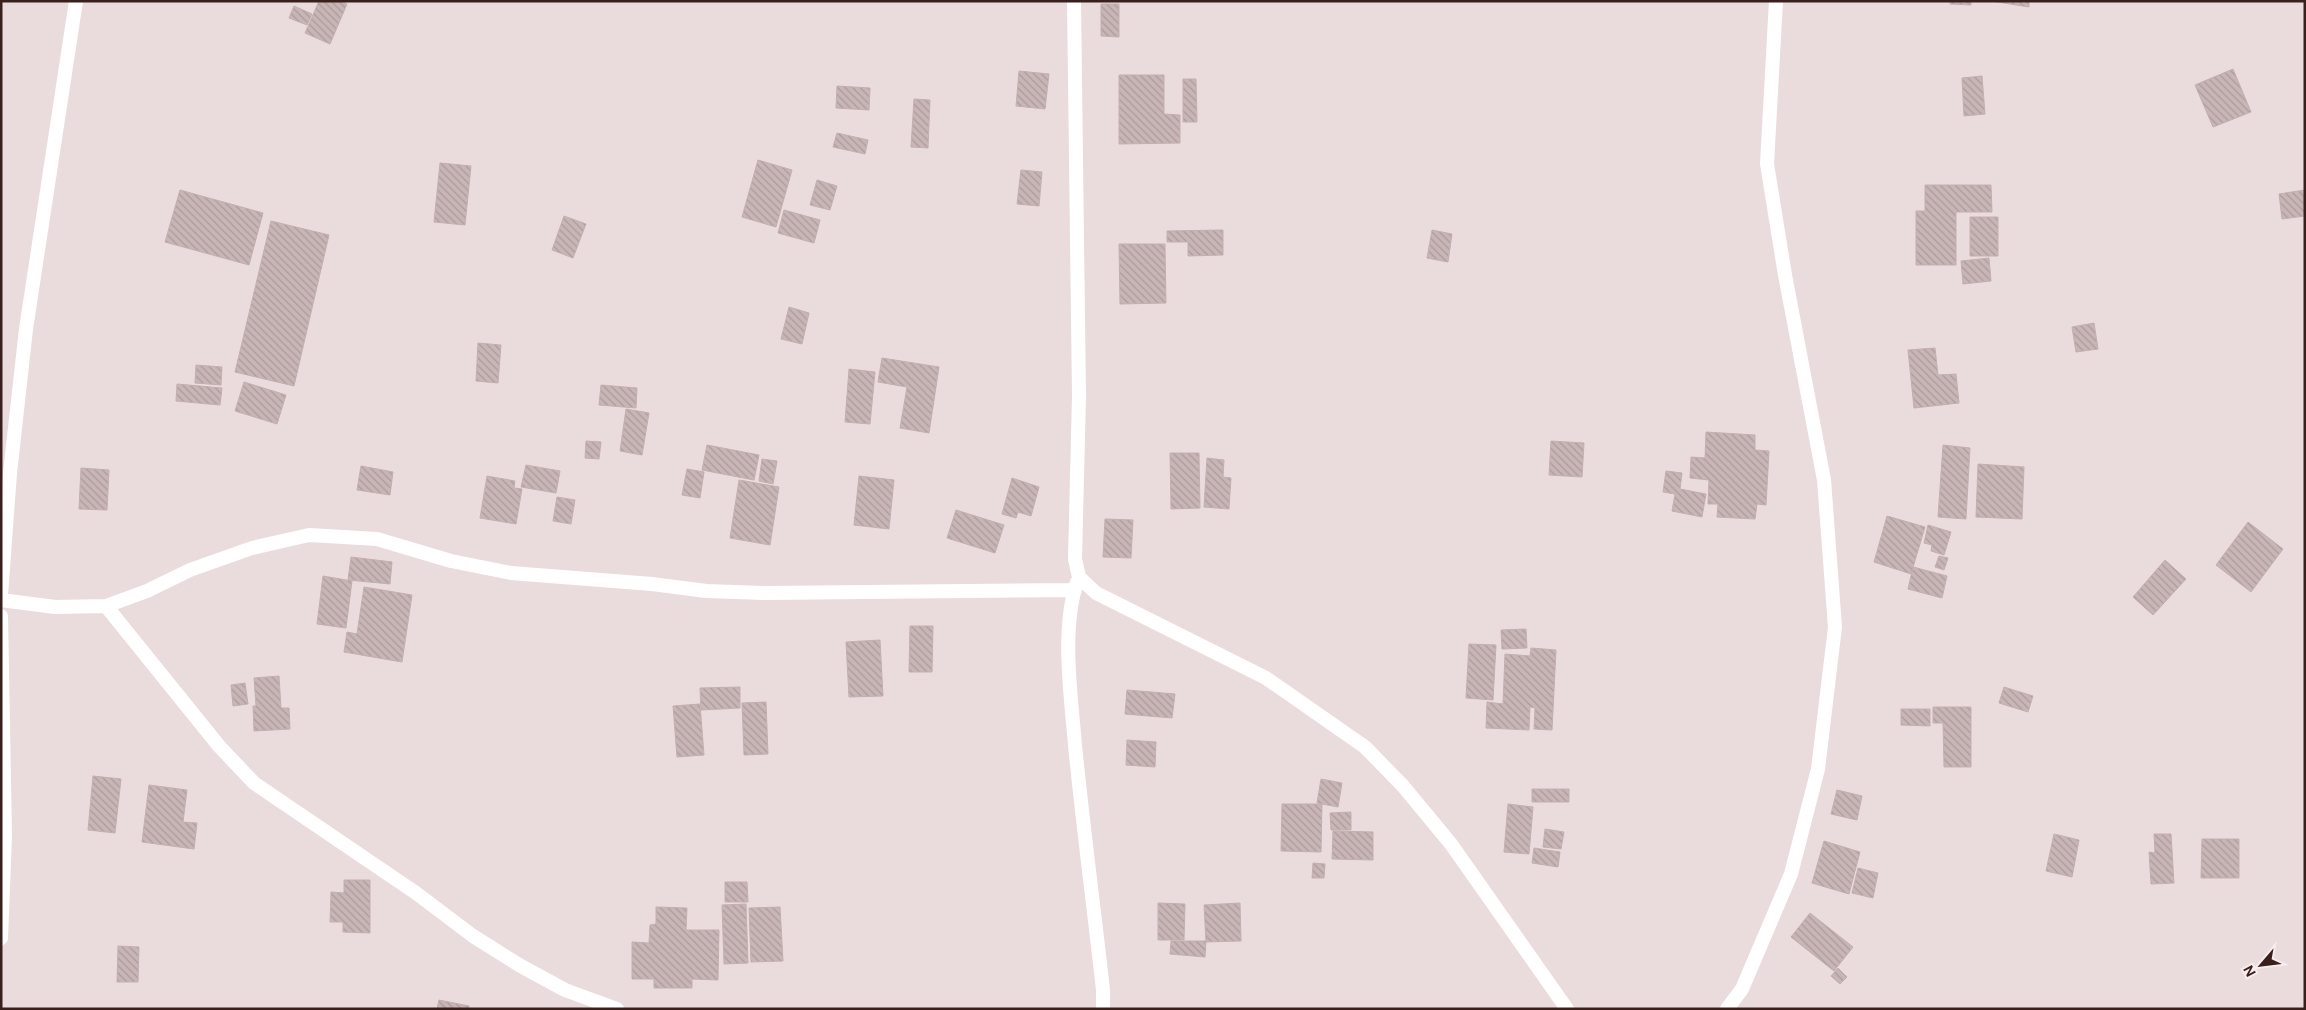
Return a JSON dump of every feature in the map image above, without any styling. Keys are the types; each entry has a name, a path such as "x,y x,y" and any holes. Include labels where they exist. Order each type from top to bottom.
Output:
{"street":[{"path":"1,595 10,474 26,329 76,1"},
{"path":"1074,1 1079,396 1075,559 1077,584 1070,628 1070,687 1082,819 1103,1009"},
{"path":"1727,1009 1742,989 1791,874 1818,769 1835,627 1824,480 1790,304 1767,164 1776,1"},
{"path":"1,600 55,607 106,606 147,591 190,570 243,551 309,535 377,539 451,561 511,573 652,584 706,592 765,593 1077,584 1266,678 1365,747 1403,786 1451,844 1567,1009"},
{"path":"106,606 218,746 254,783 416,892 473,936 519,965 565,990 617,1009"},
{"path":"1,616 5,836 1,938"}],"building":[{"path":"319,1 341,1 347,4 330,44 305,33"},
{"path":"1950,1 1971,1 1971,5 1950,4"},
{"path":"1991,1 2029,1 2029,7"},
{"path":"1101,4 1119,4 1119,37 1101,36"},
{"path":"294,6 312,14 307,25 289,18"},
{"path":"2233,69 2251,112 2213,127 2195,85"},
{"path":"1019,71 1049,74 1045,109 1016,106"},
{"path":"1119,75 1164,75 1164,114 1180,115 1180,143 1119,144"},
{"path":"1982,76 1985,114 1964,116 1962,78"},
{"path":"1183,79 1196,79 1197,122 1183,122"},
{"path":"837,86 870,88 869,110 836,108"},
{"path":"914,99 930,100 928,148 911,147"},
{"path":"837,133 868,140 865,154 833,147"},
{"path":"758,160 792,170 776,227 742,217"},
{"path":"440,163 471,166 465,225 434,222"},
{"path":"1021,170 1042,172 1039,206 1017,204"},
{"path":"817,180 837,186 830,210 810,205"},
{"path":"1925,185 1991,185 1992,212 1956,212 1956,265 1916,265 1916,211 1925,211"},
{"path":"180,190 263,213 249,265 165,242"},
{"path":"2305,190 2305,216 2282,219 2279,194"},
{"path":"784,210 820,220 814,243 778,233"},
{"path":"564,216 586,224 573,258 552,250"},
{"path":"1970,217 1998,217 1998,256 1970,256"},
{"path":"271,221 329,235 294,386 235,372"},
{"path":"1223,230 1223,255 1188,256 1188,242 1167,242 1167,231"},
{"path":"1432,230 1452,234 1448,262 1427,258"},
{"path":"1119,244 1165,244 1166,303 1120,304"},
{"path":"1989,258 1991,281 1963,284 1961,261"},
{"path":"789,307 809,313 802,344 781,339"},
{"path":"2094,323 2098,349 2076,352 2072,327"},
{"path":"478,343 501,345 498,383 476,381"},
{"path":"1935,348 1938,375 1956,374 1959,403 1914,408 1908,350"},
{"path":"882,358 939,367 929,433 900,428 907,387 878,382"},
{"path":"196,365 222,367 221,385 195,383"},
{"path":"849,369 875,372 870,424 845,422"},
{"path":"244,382 286,395 277,424 235,411"},
{"path":"177,384 222,388 220,405 176,401"},
{"path":"601,385 637,388 636,408 599,405"},
{"path":"626,409 649,413 642,455 620,451"},
{"path":"1706,432 1755,435 1755,450 1769,451 1766,505 1757,504 1755,519 1717,517 1718,504 1708,504 1709,480 1690,478 1691,457 1705,458"},
{"path":"586,441 601,442 599,459 585,458"},
{"path":"1551,441 1584,443 1582,477 1549,475"},
{"path":"707,445 759,455 754,480 702,470"},
{"path":"1943,445 1970,448 1966,519 1938,517"},
{"path":"1170,453 1199,453 1200,508 1171,509"},
{"path":"1207,458 1224,460 1223,477 1231,478 1229,509 1204,507"},
{"path":"762,459 777,461 773,484 759,481"},
{"path":"1978,464 2024,467 2022,519 1976,517"},
{"path":"526,465 560,471 556,493 521,487"},
{"path":"361,466 393,472 390,495 357,490"},
{"path":"81,468 109,470 107,510 79,509"},
{"path":"687,469 704,472 700,498 682,495"},
{"path":"1666,471 1682,473 1680,489 1706,494 1702,517 1672,511 1675,494 1663,492"},
{"path":"487,476 515,481 514,488 522,489 516,524 480,518"},
{"path":"859,476 894,480 889,529 854,525"},
{"path":"1012,478 1039,487 1031,516 1018,512 1016,518 1002,514"},
{"path":"739,480 779,487 770,545 730,538"},
{"path":"557,497 575,500 571,524 553,521"},
{"path":"956,510 1004,525 995,553 947,538"},
{"path":"1887,516 1925,527 1911,574 1874,562"},
{"path":"1105,519 1133,520 1131,558 1103,557"},
{"path":"2248,522 2283,549 2251,592 2216,565"},
{"path":"1928,525 1951,532 1944,555 1931,551 1932,545 1924,543"},
{"path":"1939,556 1948,558 1944,570 1935,567"},
{"path":"351,557 392,562 390,584 348,580"},
{"path":"2165,560 2186,579 2153,615 2133,597"},
{"path":"1913,567 1947,576 1942,598 1908,589"},
{"path":"323,576 352,581 346,628 317,624"},
{"path":"364,587 412,595 402,662 344,652 347,632 357,634"},
{"path":"910,626 933,626 932,672 909,672"},
{"path":"1526,629 1527,648 1502,649 1501,630"},
{"path":"880,640 883,696 849,697 846,642"},
{"path":"1469,644 1496,645 1493,700 1466,698"},
{"path":"1531,648 1556,650 1552,730 1534,729 1535,708 1530,707 1529,730 1486,728 1487,702 1503,704 1505,654 1530,656"},
{"path":"279,676 281,708 289,708 290,729 254,731 253,706 256,706 254,678"},
{"path":"245,683 248,704 233,706 231,685"},
{"path":"740,687 740,708 701,710 700,688"},
{"path":"2004,687 2033,696 2028,712 1999,703"},
{"path":"1127,690 1175,694 1172,718 1125,714"},
{"path":"766,702 768,754 744,755 742,703"},
{"path":"700,704 704,755 677,757 673,706"},
{"path":"1933,707 1971,707 1971,767 1944,767 1943,723 1933,723"},
{"path":"1901,709 1930,709 1930,726 1901,725"},
{"path":"1127,740 1156,742 1155,767 1126,765"},
{"path":"93,776 121,779 115,833 88,830"},
{"path":"1321,779 1342,783 1338,807 1317,803"},
{"path":"149,785 187,790 183,822 197,823 194,849 142,842"},
{"path":"1532,789 1569,789 1569,802 1532,802"},
{"path":"1837,790 1862,796 1857,820 1831,814"},
{"path":"1282,804 1322,804 1321,852 1281,851"},
{"path":"1508,804 1533,807 1529,854 1504,852"},
{"path":"1351,812 1351,830 1331,830 1330,813"},
{"path":"1545,829 1564,832 1561,849 1543,847"},
{"path":"1333,831 1373,832 1373,860 1332,859"},
{"path":"2054,834 2079,840 2072,877 2046,871"},
{"path":"2154,834 2171,834 2174,883 2151,884 2149,852 2155,853"},
{"path":"2202,839 2239,839 2239,878 2201,878"},
{"path":"1824,841 1860,852 1849,894 1812,883"},
{"path":"1534,848 1560,852 1558,867 1532,863"},
{"path":"1313,863 1325,864 1324,878 1312,878"},
{"path":"1858,868 1878,873 1873,898 1852,893"},
{"path":"344,880 370,880 370,933 343,932 343,922 330,922 331,892 344,893"},
{"path":"725,882 747,882 748,902 725,902"},
{"path":"1158,903 1185,904 1184,940 1158,940"},
{"path":"1240,903 1241,941 1206,942 1204,905"},
{"path":"746,904 748,963 724,964 722,905"},
{"path":"656,907 687,908 686,930 719,930 718,980 692,979 692,988 654,988 654,979 632,979 632,942 649,943 650,925 656,924"},
{"path":"780,907 783,961 751,962 749,908"},
{"path":"1810,913 1853,947 1834,971 1791,937"},
{"path":"1171,941 1206,941 1205,957 1170,954"},
{"path":"118,946 139,947 138,982 117,982"},
{"path":"1838,968 1847,977 1840,984 1831,976"},
{"path":"439,1000 469,1006 469,1009 437,1009"}]}
